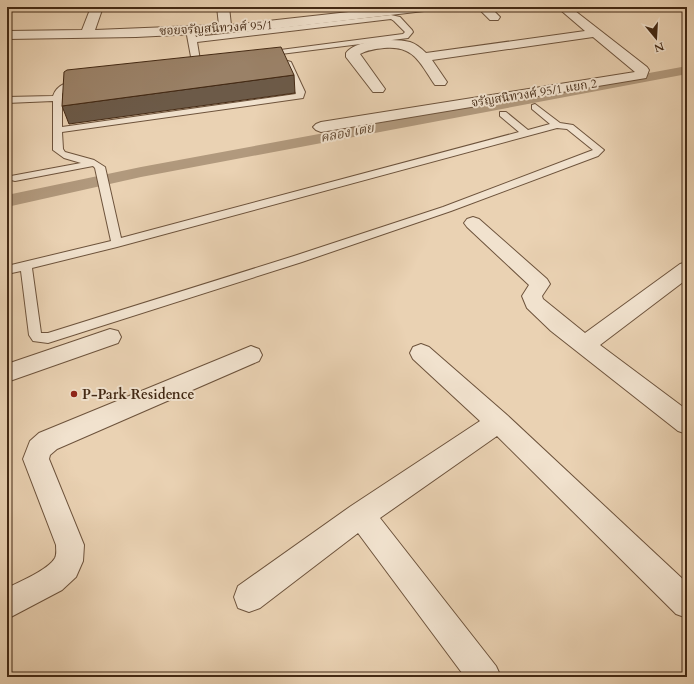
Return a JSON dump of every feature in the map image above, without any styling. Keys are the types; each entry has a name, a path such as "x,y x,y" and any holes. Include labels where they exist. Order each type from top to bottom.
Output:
{"street":[{"path":"87,34 97,7"},
{"path":"223,7 225,28"},
{"name":"ซอยจรัญสนิทวงศ์ 95/1","path":"7,35 191,35 225,28 292,24 424,7"},
{"path":"483,7 494,17"},
{"name":"จรัญสนิทวงศ์ 95/1 แยก 2","path":"321,128 641,75 642,70 563,7"},
{"path":"423,57 596,33"},
{"path":"378,89 353,57 355,50 392,44 403,44 415,49 423,57 440,82"},
{"path":"473,223 540,284 532,296 534,303 584,345 687,424"},
{"path":"584,345 687,269"},
{"path":"7,373 110,337"},
{"path":"422,353 498,422 687,603"},
{"path":"7,604 45,583 64,569 70,558 70,545 36,459 39,449 48,441 251,355"},
{"path":"249,597 360,515 498,422"},
{"path":"360,515 485,677"}],"lane":[{"path":"58,130 301,96 286,61 282,59 260,58 405,36 409,34 409,32 397,19 384,17 191,35 196,62 215,64 190,70"},
{"path":"88,83 61,88 58,90 58,130 60,152 94,163 100,168 117,243"},
{"path":"7,100 58,98"},
{"path":"535,107 557,125"},
{"path":"503,114 526,133"},
{"path":"7,270 117,243 557,125 570,127 598,147 599,152 417,219 253,274 48,338 38,338 35,335 26,266"},
{"path":"15,178 94,163"}],"building":[{"path":"281,47 294,75 62,106 64,72 67,70"}],"waterway":[{"name":"คลอง เตย","path":"7,201 141,172 687,70"}],"place":[{"name":"P-Park Residence","path":"74,394"}]}
